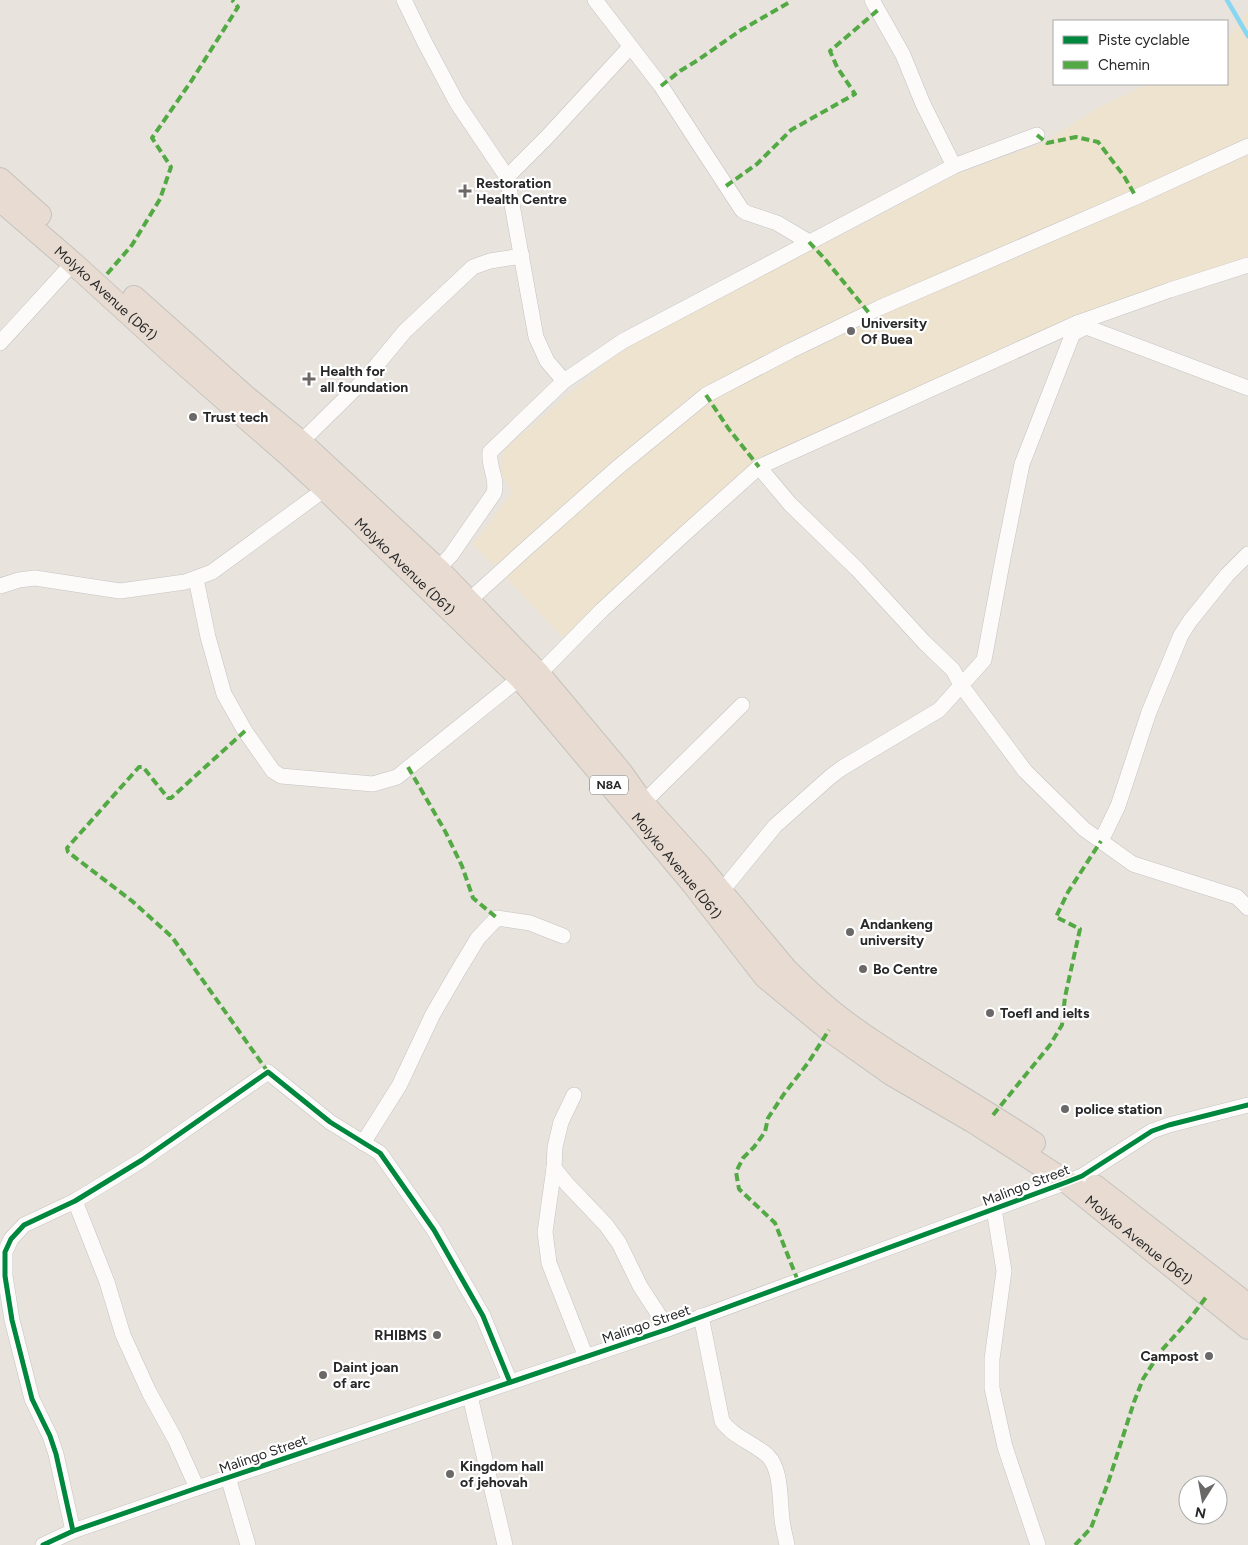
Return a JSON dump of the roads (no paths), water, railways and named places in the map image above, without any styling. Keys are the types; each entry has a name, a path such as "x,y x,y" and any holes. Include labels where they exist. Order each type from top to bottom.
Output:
{"highway":[{"name":"Molyko Avenue (D61)","path":"0,179 245,396 302,442 438,569 462,608"},
{"name":"Molyko Avenue (D61)","path":"0,200 462,608 621,772 643,803 786,969 846,1022 902,1061 993,1116 1075,1179 1248,1305"},
{"name":"Molyko Avenue (D61)","path":"529,676 765,977 829,1030 891,1074 1075,1179 1248,1328"}],"street":[{"path":"404,0 457,102 507,177 536,336 547,361 564,381"},
{"path":"872,0 903,55 923,104 954,166"},
{"path":"600,2 630,47 661,86 742,210 777,223 809,242"},
{"path":"507,177 547,137 630,47"},
{"path":"438,569 451,555 494,493 495,486 489,458 490,452 564,381 623,341 954,166 1037,135"},
{"path":"462,608 610,475 706,395 790,351 879,308 1248,146"},
{"path":"302,442 366,378 405,331 473,266 522,256"},
{"path":"0,343 73,263"},
{"path":"196,579 208,637 224,694 245,731 273,771 281,776 373,784 397,777 529,676 680,536 759,467 1075,328 1170,290 1248,265"},
{"path":"1075,328 1089,328 1248,388"},
{"path":"721,892 775,826 830,777 939,710 984,660 1022,464 1075,328"},
{"path":"759,467 790,504 857,569 924,642 953,670 961,685 1025,771 1084,829 1134,864 1237,897 1248,908"},
{"path":"0,586 19,580 35,578 120,591 196,579 212,572 325,489"},
{"path":"1101,841 1118,806 1150,712 1181,635 1227,575 1248,554"},
{"path":"643,803 742,705"},
{"path":"363,1143 399,1086 433,1014 478,938 488,926 498,918 530,923 563,936"},
{"path":"73,1531 56,1454 50,1436 32,1399 12,1320 5,1276 5,1252 11,1239 24,1225 75,1201 142,1160 268,1072 330,1122 380,1153 434,1230 483,1316 510,1382"},
{"path":"574,1095 561,1122 555,1147 545,1232 549,1263 586,1357"},
{"name":"Malingo Street","path":"51,1543 73,1531 228,1477 668,1329 1075,1179 1152,1131 1248,1105"},
{"path":"554,1168 606,1225 619,1243 640,1286 668,1329"},
{"path":"75,1201 106,1282 123,1335 149,1392 175,1439 197,1488"},
{"path":"994,1209 1004,1271 992,1359 992,1388 1005,1446 1038,1545"},
{"path":"701,1316 722,1421 728,1429 767,1455 774,1463 783,1526 788,1545"},
{"path":"470,1396 505,1545"},
{"path":"228,1477 248,1545"}],"waterway":[{"path":"1227,0 1248,36"}],"place":[{"name":"Restoration Health Centre","path":"465,191"},
{"name":"University Of Buea","path":"851,331"},
{"name":"Health for all foundation","path":"309,379"},
{"name":"Trust tech","path":"193,417"},
{"name":"Andankeng university","path":"850,932"},
{"name":"Bo Centre","path":"863,969"},
{"name":"Toefl and ielts","path":"990,1013"},
{"name":"police station","path":"1065,1109"},
{"name":"RHIBMS","path":"437,1335"},
{"name":"Campost","path":"1209,1356"},
{"name":"Daint joan of arc","path":"323,1375"},
{"name":"Kingdom hall of jehovah","path":"450,1474"}]}
